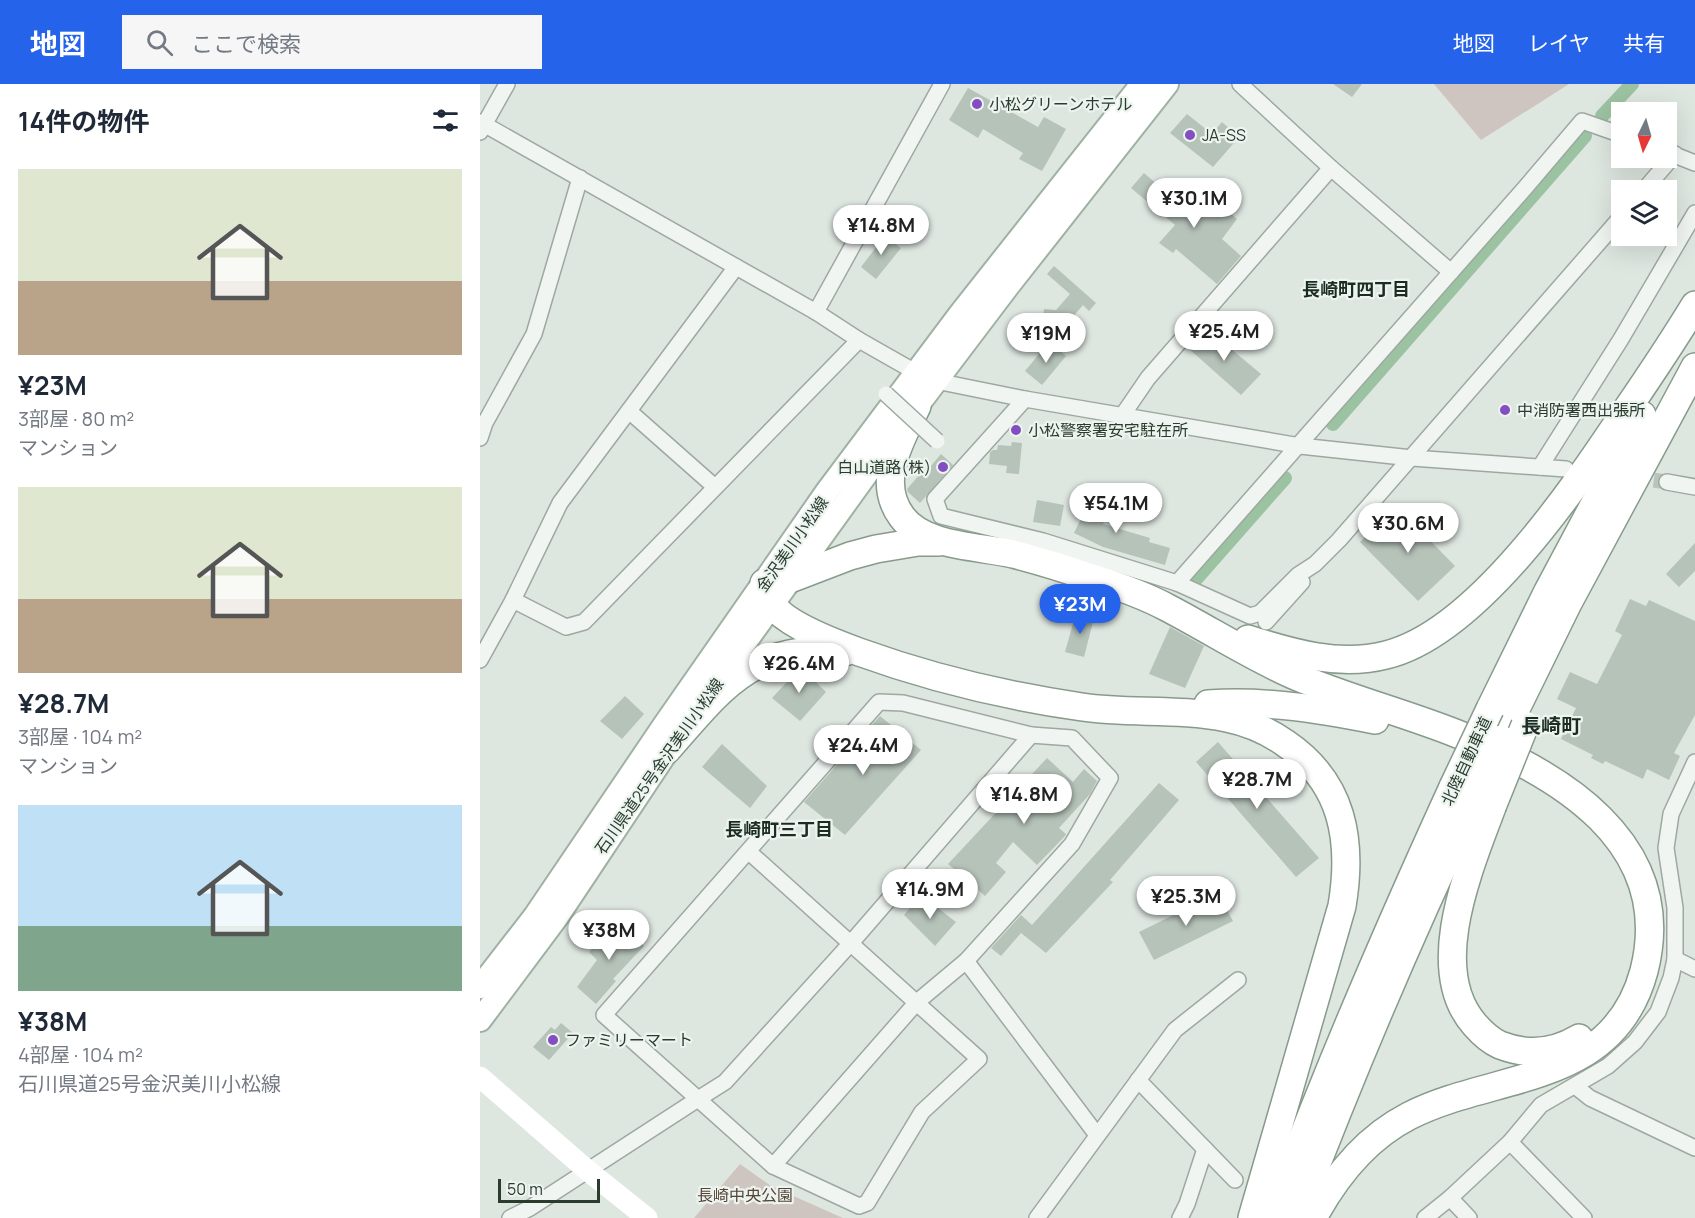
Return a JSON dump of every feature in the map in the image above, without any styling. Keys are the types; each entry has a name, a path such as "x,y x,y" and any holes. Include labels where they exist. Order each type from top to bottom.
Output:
{"highway":[{"path":"917,406 893,457 890,474 894,503 900,515 921,534 1013,554 1093,578 1129,590 1168,608 1260,643 1319,657 1365,660 1388,655 1431,637 1478,597 1515,558 1593,460 1695,305"},
{"name":"北陸自動車道","path":"1296,1218 1366,1041 1422,909 1509,718 1605,482 1695,320"},
{"name":"北陸自動車道","path":"1509,718 1630,484 1695,367"},
{"path":"873,657 812,632 786,617 776,589 850,556 918,542 960,544"},
{"path":"1168,608 1228,643 1285,671 1334,691 1468,738 1525,765 1583,802 1606,823 1625,846 1639,870 1647,895 1650,922 1643,972 1635,995 1623,1017 1607,1036 1587,1052 1562,1065 1507,1084 1434,1104 1406,1117 1381,1133 1359,1153 1340,1175 1313,1218"},
{"path":"667,750 728,683 761,662 776,656 812,650 850,652 978,689 1083,707 1228,718 1276,736 1298,752 1329,789 1339,812 1347,855 1346,882 1342,906 1252,1218"},
{"path":"1141,711 1210,704 1263,704 1299,707 1379,721 1455,747 1504,770 1538,788 1584,820 1616,859 1626,878 1633,900 1635,922 1635,943 1631,964 1614,1004 1585,1035 1551,1050 1533,1052 1514,1050 1497,1043 1480,1031 1467,1017 1458,998 1454,978 1455,928 1473,797 1509,718"},
{"name":"北陸自動車道","path":"1272,1218 1345,1030 1400,903 1473,797"}],"main road":[{"name":"金沢美川小松線","path":"480,987 536,916 665,724 776,589 828,490 927,377 960,314 1142,84"},
{"name":"石川県道25号金沢美川小松線","path":"480,1020 557,916 776,589 917,406 927,377 1167,84"}],"street":[{"path":"507,84 481,126 580,178 927,377 1025,399 1300,446 1412,458 1566,469"},
{"path":"816,312 942,84"},
{"path":"1240,84 1331,168 1451,272"},
{"path":"1178,583 1582,121 1611,131"},
{"path":"1677,156 1695,163"},
{"path":"1122,416 1148,378 1331,168"},
{"path":"480,438 485,423 534,334 580,178"},
{"path":"1540,467 1621,339 1695,213"},
{"path":"1266,622 1296,591 1315,564 1412,458 1611,229"},
{"path":"482,649 513,600 560,503 736,267"},
{"path":"513,600 566,627 584,622 859,340"},
{"path":"886,394 937,441"},
{"path":"1025,399 935,499 941,516 1043,541 1178,583 1250,616 1260,613 1298,575 1315,564"},
{"path":"629,411 715,487"},
{"path":"1667,482 1695,487"},
{"path":"749,852 917,1002 979,1059 922,1113 867,1203 859,1206 773,1166 604,1015 879,702 903,703 1031,735 1072,738 1110,778 1072,844 966,961 917,1002 773,1166"},
{"path":"510,1218 535,1213 587,1170 725,1082 851,943 1031,735"},
{"path":"1428,1217 1510,1142 1541,1105 1608,1066 1635,1042 1658,1012 1671,978 1675,959 1675,908 1666,848 1671,814 1689,790 1695,762"},
{"path":"1675,959 1695,969"},
{"path":"966,961 1097,1135"},
{"path":"1037,1218 1175,1030 1238,980"},
{"path":"480,1077 587,1170 647,1218"},
{"path":"1138,1080 1235,1180"},
{"path":"1575,1086 1590,1098 1695,1148"},
{"path":"1510,1142 1584,1218"},
{"path":"1180,1218 1187,1204 1204,1149"},
{"path":"1450,1198 1469,1218"}],"green space":[{"path":"1434,84 1569,84 1481,140"},
{"name":"長崎中央公園","path":"740,1164 771,1186 843,1218 694,1218"}],"building":[{"path":"1333,84 1362,84 1352,97"},
{"name":"小松グリーンホテル","path":"968,88 1038,127 1044,117 1066,129 1042,171 1019,159 1023,153 983,129 978,138 949,120"},
{"path":"1187,114 1212,134 1222,122 1239,137 1213,167 1170,133"},
{"path":"1144,173 1188,211 1205,191 1237,219 1222,239 1241,256 1217,284 1176,249 1173,253 1159,243 1175,225 1131,188"},
{"path":"887,233 896,240 894,243 901,248 876,279 861,267"},
{"path":"1054,266 1096,303 1089,311 1083,305 1052,341 1041,331 1044,309 1056,310 1070,294 1047,274"},
{"path":"1206,328 1261,374 1241,395 1188,348"},
{"path":"1049,342 1066,356 1042,385 1025,371"},
{"path":"1012,442 1022,443 1019,474 1006,473 1007,466 989,464 990,452 997,450 998,445 1011,446"},
{"path":"941,454 953,465 920,503 907,489"},
{"path":"1094,492 1114,502 1103,524 1150,538 1149,542 1170,548 1165,565 1103,547 1074,533"},
{"path":"1037,500 1064,505 1060,526 1033,522"},
{"path":"1397,507 1455,566 1418,601 1360,542"},
{"path":"1695,543 1695,571 1679,587 1666,574"},
{"path":"1630,599 1646,606 1649,600 1695,621 1695,715 1674,753 1680,756 1669,780 1647,769 1643,779 1605,761 1603,764 1591,758 1593,755 1561,739 1576,708 1557,699 1570,672 1597,684 1622,635 1615,631"},
{"path":"1076,613 1094,618 1084,657 1065,652"},
{"path":"1170,627 1204,646 1185,688 1149,674"},
{"path":"802,668 826,692 800,721 772,698"},
{"path":"625,696 644,714 622,739 600,721"},
{"path":"880,716 921,750 845,835 804,802"},
{"path":"1218,742 1319,858 1296,877 1196,762"},
{"path":"722,744 767,786 750,808 702,767"},
{"path":"1047,758 1073,782 1084,769 1097,781 1090,794 1059,828 1066,834 1065,836 1037,865 1013,842 996,863 1006,872 985,896 948,864"},
{"path":"1159,783 1179,800 1110,880 1113,882 1046,953 1021,933 1001,956 991,948 1021,915 1032,925"},
{"path":"1218,893 1233,921 1154,960 1139,932"},
{"path":"921,895 956,922 935,946 904,915"},
{"path":"619,920 644,946 613,979 616,981 596,1004 577,987 597,960 589,952"},
{"name":"ファミリーマート","path":"561,1023 573,1033 549,1060 533,1047 551,1027 555,1030"}],"waterway":[{"path":"1602,116 1632,84"},
{"path":"1333,424 1585,136"},
{"path":"1196,579 1285,478"}],"tunnel":[{"path":"1631,477 1667,482"}],"place":[{"name":"小松グリーンホテル","path":"977,104"},
{"name":"JA-SS","path":"1190,135"},
{"name":"中消防署西出張所","path":"1505,410"},
{"name":"小松警察署安宅駐在所","path":"1016,430"},
{"name":"白山道路(株)","path":"943,467"},
{"name":"ファミリーマート","path":"553,1040"}],"district":[{"name":"長崎町四丁目","path":"1356,289"},
{"name":"長崎町","path":"1551,725"},
{"name":"長崎町三丁目","path":"779,829"}]}
